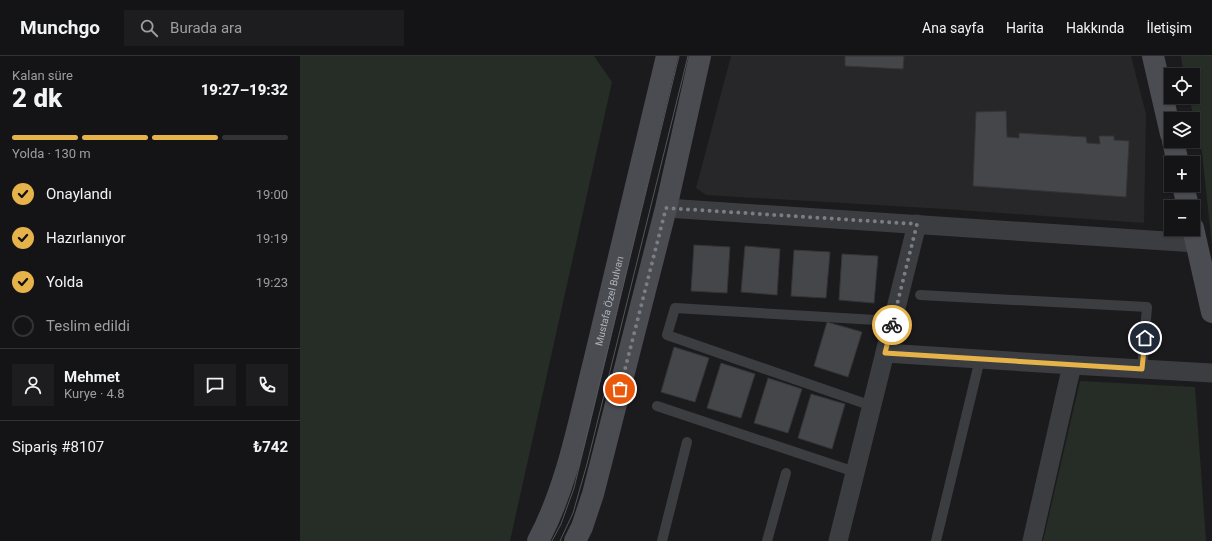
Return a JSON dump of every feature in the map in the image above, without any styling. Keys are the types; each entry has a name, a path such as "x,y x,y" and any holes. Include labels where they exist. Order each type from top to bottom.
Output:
{"main road":[{"name":"Mustafa Özel Bulvarı","path":"538,541 547,524 568,466 624,243 667,56"},
{"path":"575,541 582,527 593,494 666,208 700,56"},
{"path":"1153,56 1166,112"},
{"path":"1195,236 1212,312"}],"street":[{"path":"666,208 917,224 1164,234"},
{"path":"838,541 917,224"},
{"path":"885,353 1212,373"},
{"path":"1032,541 1072,365"}],"lane":[{"path":"920,295 1147,307 1142,369"},
{"path":"872,406 667,335 675,308 893,321"},
{"path":"936,541 980,359"},
{"path":"657,406 855,472"},
{"path":"662,541 687,442"},
{"path":"767,541 786,473"}],"shaded area":[{"path":"300,56 594,56 612,82 510,541 300,541"},
{"path":"731,56 1131,56 1146,114 1144,223 945,209 706,195 696,188"},
{"path":"1181,56 1212,56 1212,246 1200,144 1200,112 1193,112 1191,104 1200,104 1200,68 1183,68"},
{"path":"1080,381 1195,387 1206,541 1043,541"}],"building":[{"path":"845,56 904,56 903,69 845,66"},
{"path":"1006,111 1007,137 1019,138 1019,133 1086,137 1087,143 1100,144 1099,136 1114,136 1114,140 1129,141 1126,197 973,186 976,112"},
{"path":"694,245 730,247 727,293 691,291"},
{"path":"745,246 780,249 777,295 741,292"},
{"path":"794,250 830,252 826,298 791,296"},
{"path":"842,254 878,256 874,303 839,300"},
{"path":"827,322 862,332 848,377 814,366"},
{"path":"674,347 709,358 695,402 661,392"},
{"path":"721,363 755,374 741,418 707,408"},
{"path":"768,378 802,389 788,433 754,423"},
{"path":"811,394 845,404 832,449 798,438"}],"tram line":[{"path":"552,541 561,524 574,488 679,56"},
{"path":"560,541 573,513 587,464 688,56"}],"way so far":[{"path":"620,389 666,208 917,224 892,325"}],"route":[{"path":"892,325 885,353 1142,369 1145,338"}]}
